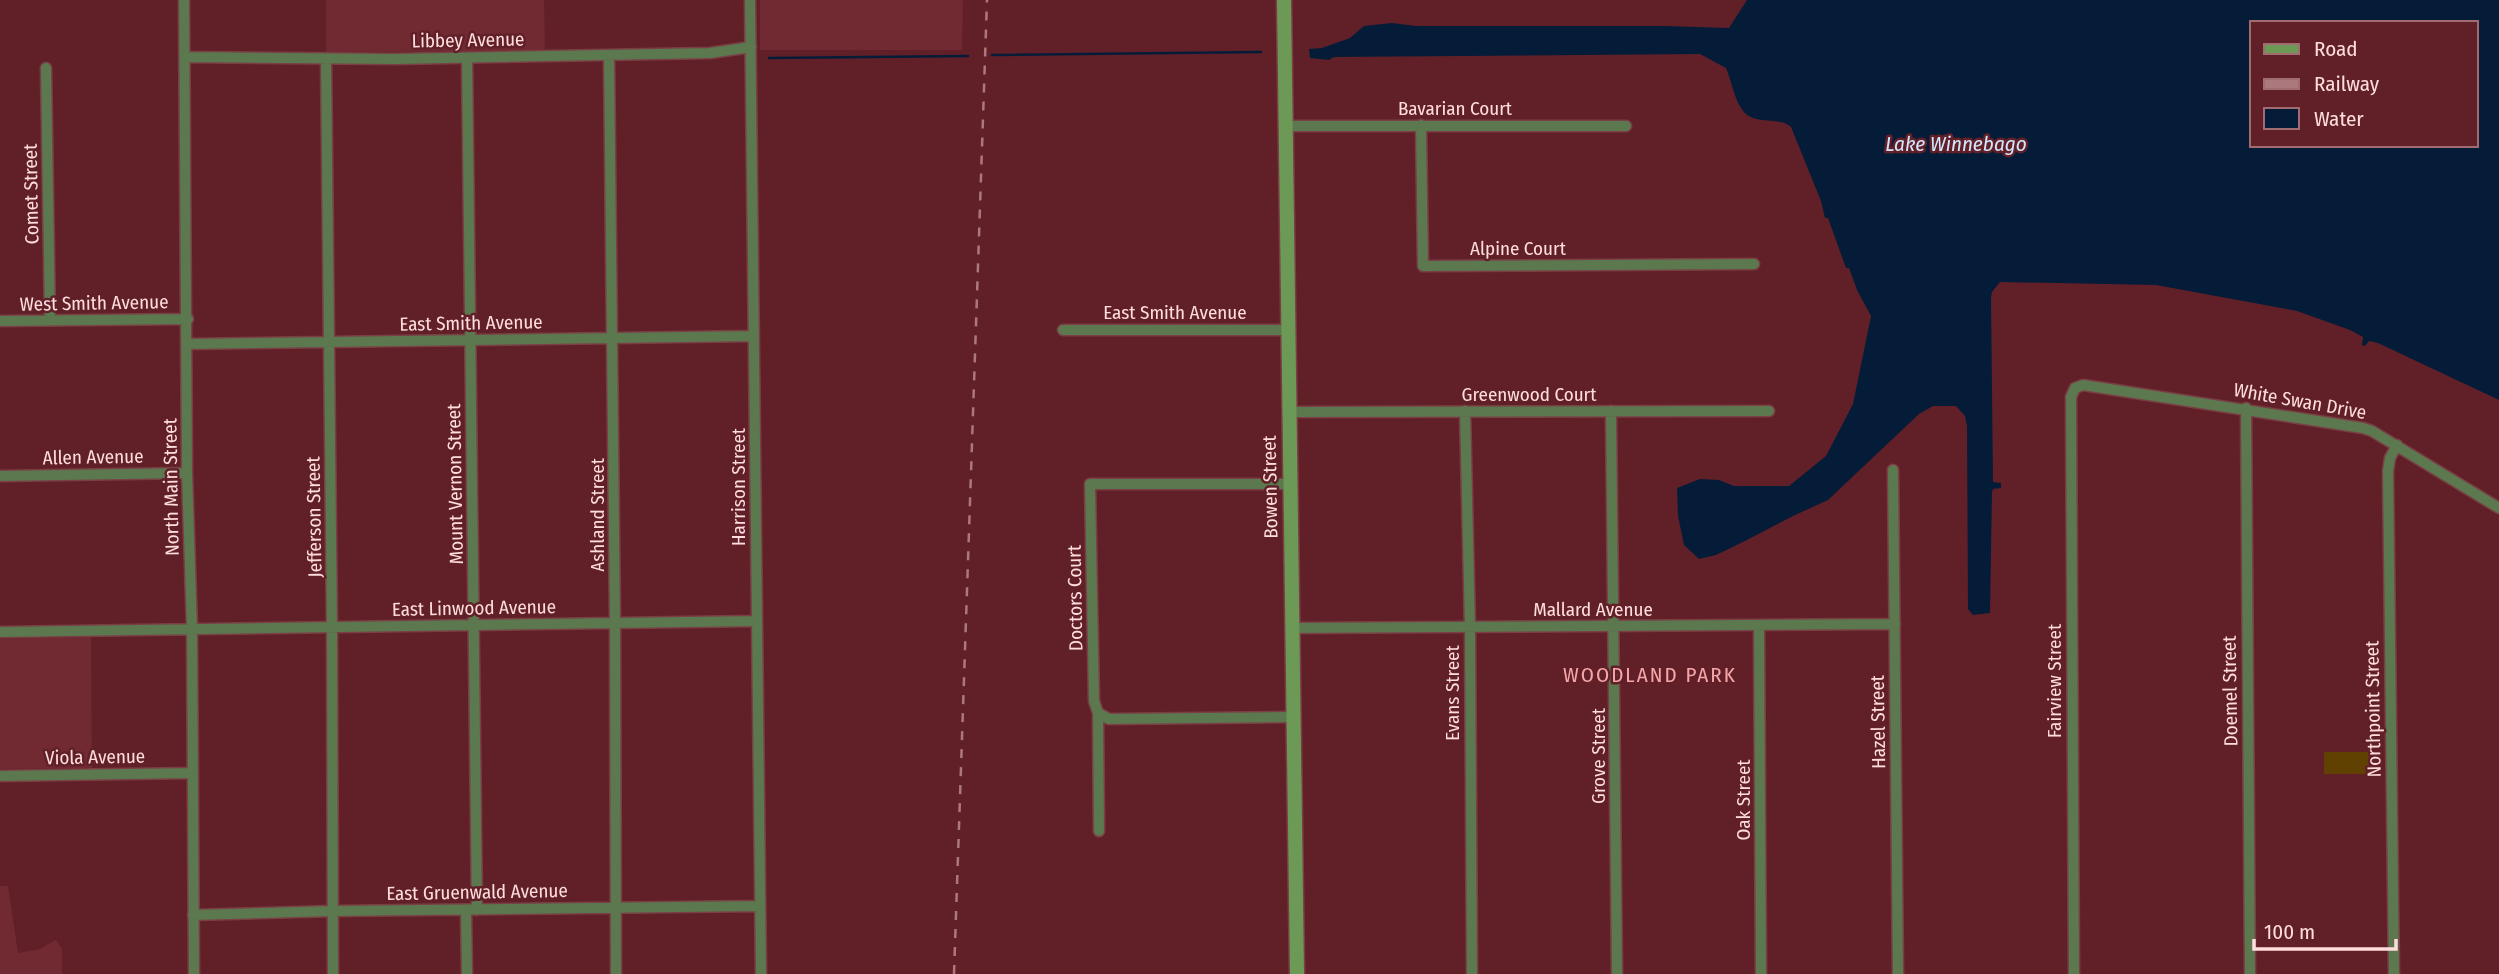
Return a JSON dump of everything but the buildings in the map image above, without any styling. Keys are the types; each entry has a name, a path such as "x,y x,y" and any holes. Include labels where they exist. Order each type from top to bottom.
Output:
{"main road":[{"name":"Bowen Street","path":"1284,0 1297,974"}],"street":[{"name":"North Main Street","path":"184,0 194,974"},
{"name":"Harrison Street","path":"750,0 761,974"},
{"name":"Libbey Avenue","path":"185,57 467,58 710,53 751,47"},
{"name":"Ashland Street","path":"609,55 615,623 615,974"},
{"name":"Mount Vernon Street","path":"467,58 474,626 472,910 467,974"},
{"name":"Jefferson Street","path":"326,59 332,628 332,974"},
{"name":"Comet Street","path":"46,68 50,320"},
{"name":"Alpine Court","path":"1422,125 1423,266 1754,264"},
{"name":"Bavarian Court","path":"1284,126 1626,126"},
{"name":"West Smith Avenue","path":"0,321 188,319"},
{"name":"East Smith Avenue","path":"1063,330 1287,330"},
{"name":"East Smith Avenue","path":"187,344 754,335"},
{"name":"White Swan Drive","path":"2075,388 2083,385 2363,428 2397,445 2499,508"},
{"name":"Fairview Street","path":"2074,974 2070,495 2071,397 2075,388"},
{"name":"Doemel Street","path":"2246,408 2250,974"},
{"name":"Evans Street","path":"1465,411 1470,627 1472,974"},
{"name":"Grove Street","path":"1611,411 1617,974"},
{"name":"Greenwood Court","path":"1288,412 1769,411"},
{"name":"Northpoint Street","path":"2394,974 2388,471 2390,458 2397,445"},
{"name":"Hazel Street","path":"1893,470 1898,974"},
{"name":"Allen Avenue","path":"0,476 187,473"},
{"name":"Doctors Court","path":"1098,713 1094,701 1090,484 1289,484"},
{"name":"East Linwood Avenue","path":"0,632 757,621"},
{"name":"Mallard Avenue","path":"1292,628 1895,624"},
{"name":"Oak Street","path":"1759,625 1761,974"},
{"path":"1099,831 1098,713 1109,719 1293,717"},
{"name":"Viola Avenue","path":"0,776 191,773"},
{"name":"East Gruenwald Avenue","path":"193,915 760,906"}],"shaded area":[{"path":"326,0 544,0 545,51 326,52"},
{"path":"760,0 963,0 962,50 760,50"},
{"path":"91,637 92,768 0,769 0,639"},
{"path":"2324,752 2372,752 2372,774 2324,774"},
{"path":"0,886 8,886 18,953 40,949 56,940 62,949 62,974 0,974"}],"water":[{"name":"Lake Winnebago","path":"1747,0 2499,0 2499,400 2378,343 2369,341 2365,346 2362,345 2363,337 2350,330 2297,311 2156,285 2000,282 1991,298 1993,482 2001,483 2001,488 1993,489 1992,492 1990,613 1973,615 1968,609 1967,426 1965,416 1956,406 1933,406 1919,414 1828,500 1716,555 1699,559 1684,545 1678,516 1677,488 1700,479 1719,480 1734,486 1789,486 1826,456 1853,404 1871,316 1849,268 1846,268 1791,127 1780,122 1748,116 1737,101 1726,68 1700,54 1334,57 1329,60 1310,58 1309,49 1322,48 1350,38 1364,26 1392,23 1416,26 1729,28"}],"waterway":[{"path":"992,55 1261,52"},
{"path":"769,58 968,56"}],"railway":[{"path":"954,974 987,0"}],"district":[{"name":"WOODLAND PARK","path":"1650,675"}]}
